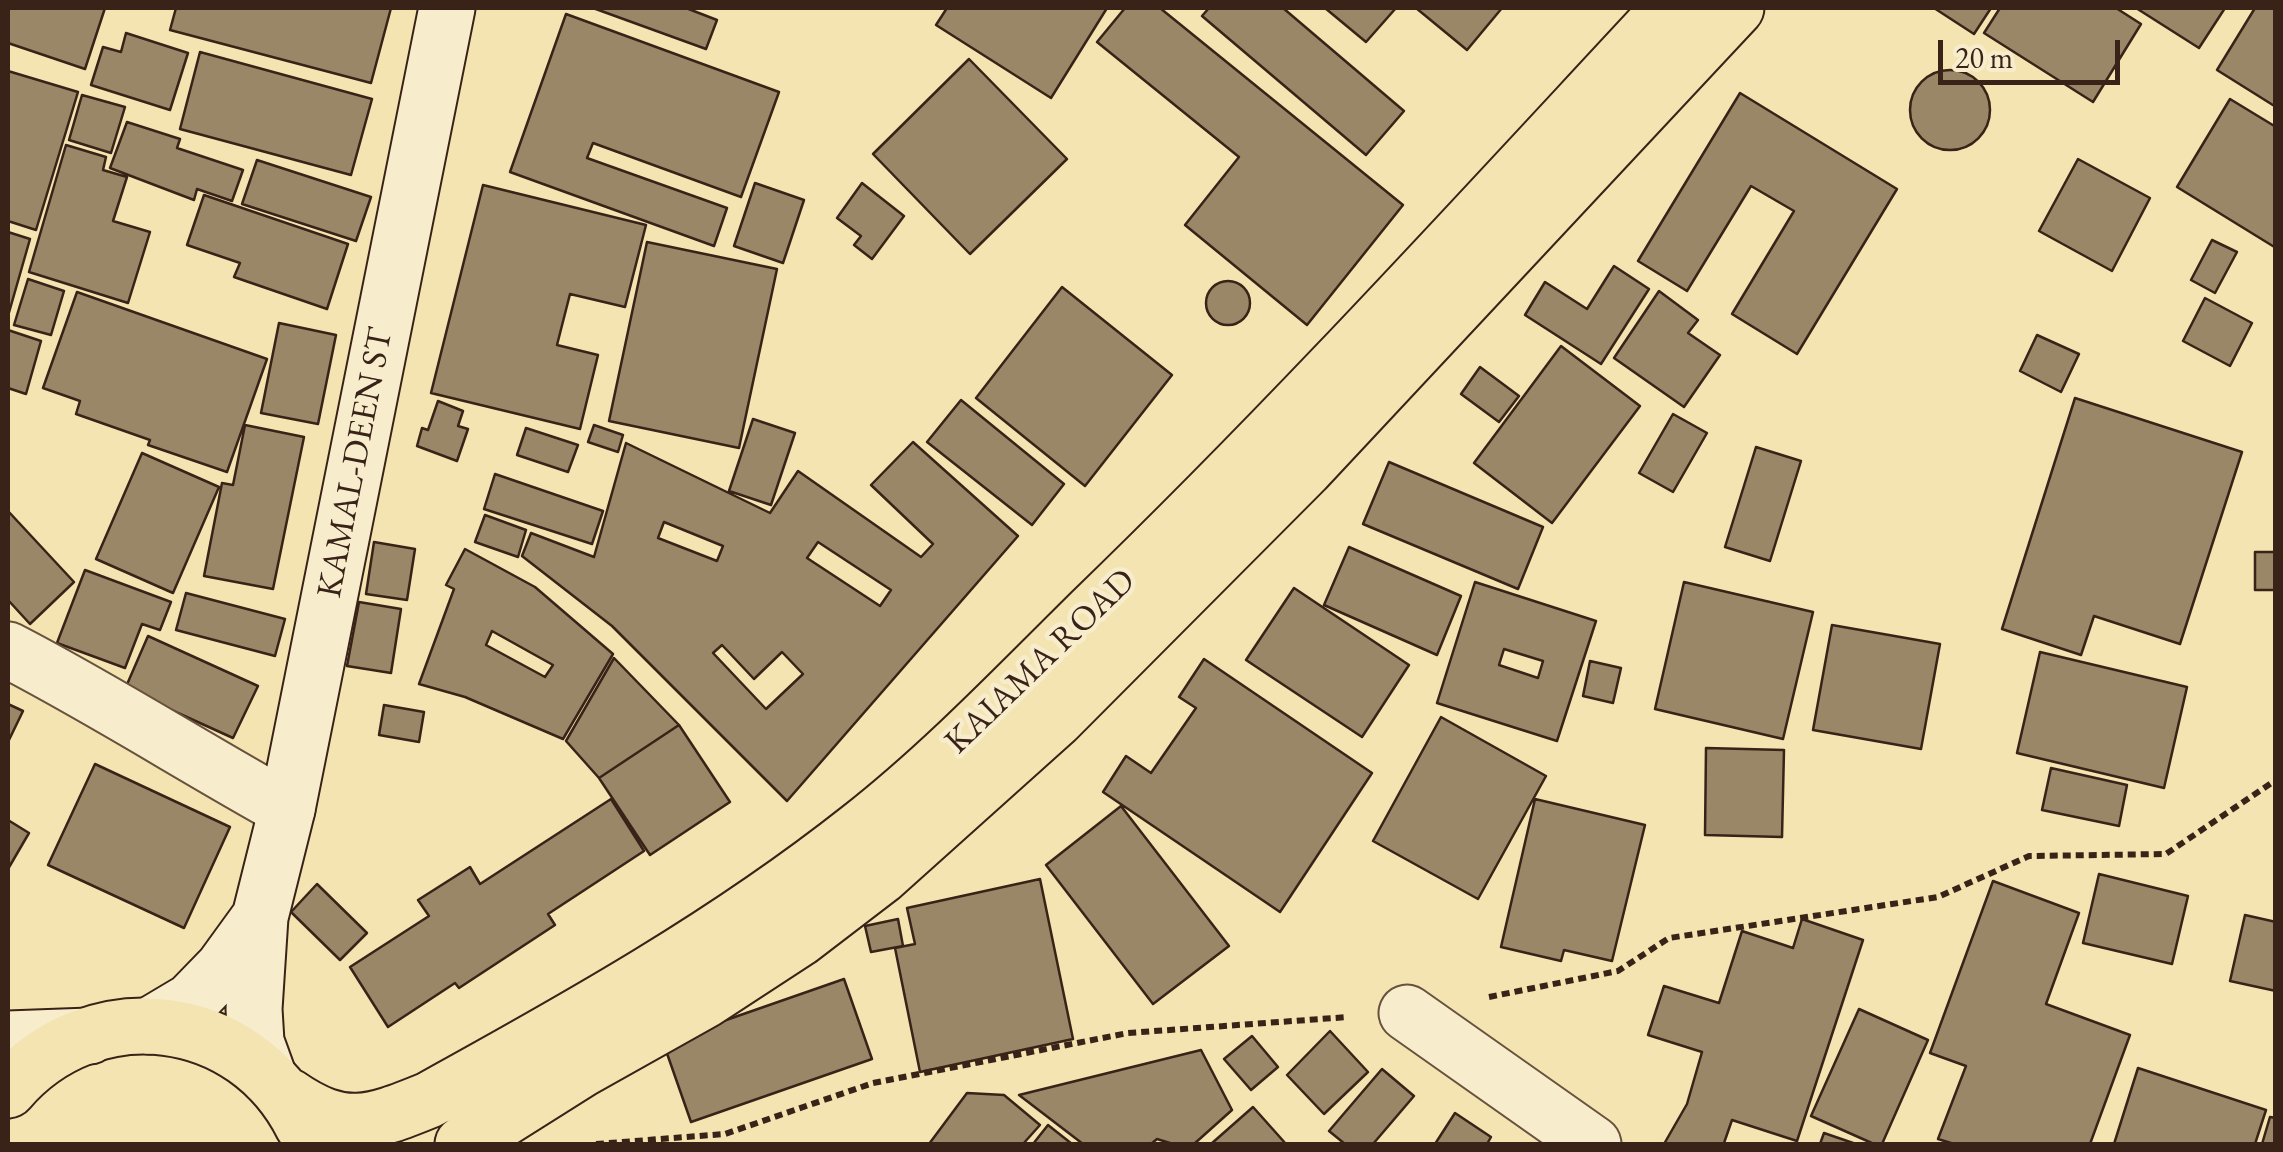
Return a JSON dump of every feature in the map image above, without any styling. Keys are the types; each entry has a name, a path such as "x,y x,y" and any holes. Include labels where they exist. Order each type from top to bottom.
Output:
{"highway":[{"name":"KAIAMA ROAD","path":"8,1090 58,1047 116,1027 178,1026 236,1049 312,1112 337,1122 379,1118 429,1100 668,964 763,902 863,827 962,738 1291,414 1670,8"},
{"name":"KAIAMA ROAD","path":"463,1144 582,1069 721,990 800,938 881,876 1056,719 1280,495 1736,8"},
{"path":"279,1087 312,1144"}],"street":[{"name":"KAMAL-DEEN ST","path":"260,917 287,809 447,8"},
{"path":"8,650 81,688 287,809"},
{"path":"260,917 254,1009 256,1042 279,1087"},
{"path":"149,1026 191,1001 224,968 260,917"},
{"path":"1407,1014 1592,1144"},
{"path":"8,1039 90,1036"}],"building":[{"path":"8,8 105,8 85,69 8,43"},
{"path":"176,8 391,8 371,83 170,30"},
{"path":"593,8 686,8 717,20 706,49"},
{"path":"947,8 1107,8 1051,98 936,25"},
{"path":"1125,8 1160,8 1403,205 1307,325 1185,225 1239,157 1097,42"},
{"path":"1209,8 1283,8 1404,111 1366,155 1202,16"},
{"path":"1325,8 1396,8 1366,42"},
{"path":"1416,8 1502,8 1467,50"},
{"path":"1934,8 1991,8 1974,34"},
{"path":"2000,8 2116,8 2141,24 2093,102 1984,33"},
{"path":"2136,8 2225,8 2199,48"},
{"path":"2255,8 2276,8 2276,107 2217,70"},
{"path":"566,14 779,92 741,197 593,143 587,158 727,208 714,246 510,172"},
{"path":"126,33 188,53 170,110 91,85 103,47 121,52"},
{"path":"200,52 372,99 351,175 180,129"},
{"path":"969,59 1067,159 970,254 873,154"},
{"path":"1950,70 1965,73 1978,82 1987,95 1987,125 1978,138 1965,147 1950,150 1935,147 1922,138 1913,125 1910,110 1913,95 1922,82 1935,73"},
{"path":"8,71 78,92 36,230 8,221"},
{"path":"1740,93 1897,189 1797,354 1732,314 1794,211 1751,186 1687,291 1638,261"},
{"path":"82,95 125,107 111,153 69,140"},
{"path":"2230,99 2276,127 2276,248 2177,187"},
{"path":"127,122 180,139 177,148 243,170 232,201 197,189 194,200 110,168"},
{"path":"66,145 106,157 103,170 127,177 113,221 150,232 128,303 29,272"},
{"path":"2078,159 2150,198 2112,271 2039,231"},
{"path":"257,160 371,197 356,241 242,204"},
{"path":"755,183 804,200 783,263 734,246"},
{"path":"862,183 904,216 872,259 854,245 861,236 837,218"},
{"path":"483,185 646,225 625,307 570,294 557,345 598,355 580,429 431,393"},
{"path":"204,195 348,244 327,309 234,277 240,263 187,245"},
{"path":"8,232 30,239 8,316"},
{"path":"2212,240 2237,252 2215,293 2191,280"},
{"path":"647,242 777,269 739,448 609,421"},
{"path":"1614,266 1649,289 1601,364 1525,315 1545,282 1587,309"},
{"path":"28,279 64,291 51,335 14,325"},
{"path":"1228,281 1243,288 1250,303 1243,318 1228,325 1213,318 1206,303 1213,288"},
{"path":"1062,287 1172,375 1085,486 976,398"},
{"path":"1659,291 1698,320 1688,333 1720,355 1684,407 1614,358"},
{"path":"77,292 267,359 227,472 148,445 150,440 76,414 80,401 43,388"},
{"path":"2205,298 2252,323 2230,366 2183,341"},
{"path":"279,323 336,335 318,424 261,413"},
{"path":"8,330 41,341 26,394 8,388"},
{"path":"2037,335 2079,354 2061,392 2020,371"},
{"path":"1561,346 1640,406 1552,523 1474,463"},
{"path":"1480,367 1519,396 1499,422 1461,394"},
{"path":"2075,398 2242,452 2180,644 2094,616 2081,655 2002,629"},
{"path":"961,400 1064,484 1032,525 927,442"},
{"path":"438,401 463,411 458,426 468,429 457,461 417,446 422,428 428,430"},
{"path":"1673,414 1707,433 1673,492 1639,473"},
{"path":"753,419 795,433 771,505 729,491"},
{"path":"245,425 304,437 273,589 204,576 222,483 233,485"},
{"path":"594,425 623,435 618,452 588,442"},
{"path":"526,428 578,445 568,472 517,455"},
{"path":"913,442 1018,536 787,801 612,626 522,556 531,533 594,557 626,443 770,513 798,471 921,557 933,544 871,485","holes":["664,522 723,546 717,561 658,538","818,542 891,590 880,606 807,558","722,645 754,679 782,652 803,674 766,709 713,653"]},
{"path":"1756,447 1801,461 1770,561 1725,547"},
{"path":"142,453 219,487 173,593 96,559"},
{"path":"1389,462 1543,527 1518,589 1363,524"},
{"path":"495,474 603,511 592,544 484,509"},
{"path":"8,511 74,582 30,624 8,600"},
{"path":"485,515 526,530 518,557 475,542"},
{"path":"374,542 415,549 407,600 366,594"},
{"path":"1349,547 1461,596 1437,655 1324,605"},
{"path":"465,549 535,587 613,654 563,739 465,697 419,684 454,589 446,585","holes":["492,631 553,665 545,677 486,645"]},
{"path":"2255,552 2276,552 2276,590 2255,590"},
{"path":"85,570 171,602 160,630 142,624 125,668 57,643"},
{"path":"1475,582 1596,621 1557,741 1437,703","holes":["1504,649 1543,661 1538,678 1499,665"]},
{"path":"1684,582 1813,612 1783,739 1655,709"},
{"path":"1294,588 1409,665 1362,737 1246,660"},
{"path":"186,593 285,619 275,656 176,630"},
{"path":"359,602 401,609 391,673 347,666"},
{"path":"1832,625 1940,644 1921,749 1813,730"},
{"path":"148,636 258,686 233,738 125,689"},
{"path":"2040,652 2187,687 2164,788 2017,753"},
{"path":"614,658 679,725 599,778 566,741"},
{"path":"1204,659 1372,773 1280,912 1103,792 1126,756 1151,773 1196,708 1179,697"},
{"path":"1590,661 1621,668 1613,703 1583,696"},
{"path":"8,704 23,711 8,742"},
{"path":"384,705 424,712 419,742 379,735"},
{"path":"1441,717 1546,776 1478,899 1373,841"},
{"path":"679,725 730,802 650,855 599,778"},
{"path":"1706,748 1784,750 1782,837 1705,835"},
{"path":"95,764 230,827 184,928 48,865"},
{"path":"2051,768 2127,785 2119,826 2042,810"},
{"path":"611,799 644,851 548,914 555,925 459,988 455,983 388,1027 350,967 429,916 418,900 470,867 480,884"},
{"path":"1535,799 1645,825 1612,961 1564,950 1561,961 1501,947"},
{"path":"1121,806 1229,946 1153,1004 1046,865"},
{"path":"8,820 29,833 8,869"},
{"path":"2099,874 2188,896 2172,964 2083,943"},
{"path":"1040,879 1073,1039 920,1072 895,948 915,944 907,908"},
{"path":"1993,881 2079,913 2046,1004 2130,1035 2090,1144 1954,1144 1938,1139 1966,1066 1930,1053"},
{"path":"317,884 367,933 340,960 291,912"},
{"path":"2245,915 2276,922 2276,991 2230,981"},
{"path":"898,919 903,946 871,952 865,926"},
{"path":"1802,919 1863,940 1797,1141 1732,1120 1724,1143 1728,1144 1664,1144 1687,1104 1702,1052 1648,1035 1664,986 1719,1003 1742,931 1793,948"},
{"path":"844,979 872,1059 691,1122 663,1042"},
{"path":"1859,1009 1928,1040 1882,1144 1811,1116"},
{"path":"1330,1031 1368,1072 1324,1114 1287,1075"},
{"path":"1252,1036 1278,1067 1251,1090 1224,1059"},
{"path":"1201,1050 1232,1110 1194,1144 1157,1139 1151,1144 1083,1144 1019,1095"},
{"path":"2138,1068 2266,1110 2255,1144 2114,1144"},
{"path":"1382,1069 1414,1096 1373,1144 1345,1144 1329,1131"},
{"path":"967,1093 1004,1095 1040,1125 1023,1144 929,1144"},
{"path":"1253,1107 1286,1144 1211,1144"},
{"path":"1455,1113 1491,1137 1487,1144 1435,1144"},
{"path":"2270,1117 2276,1118 2276,1144 2262,1144"},
{"path":"1048,1125 1072,1144 1033,1144"},
{"path":"1824,1133 1856,1144 1820,1144"}]}
